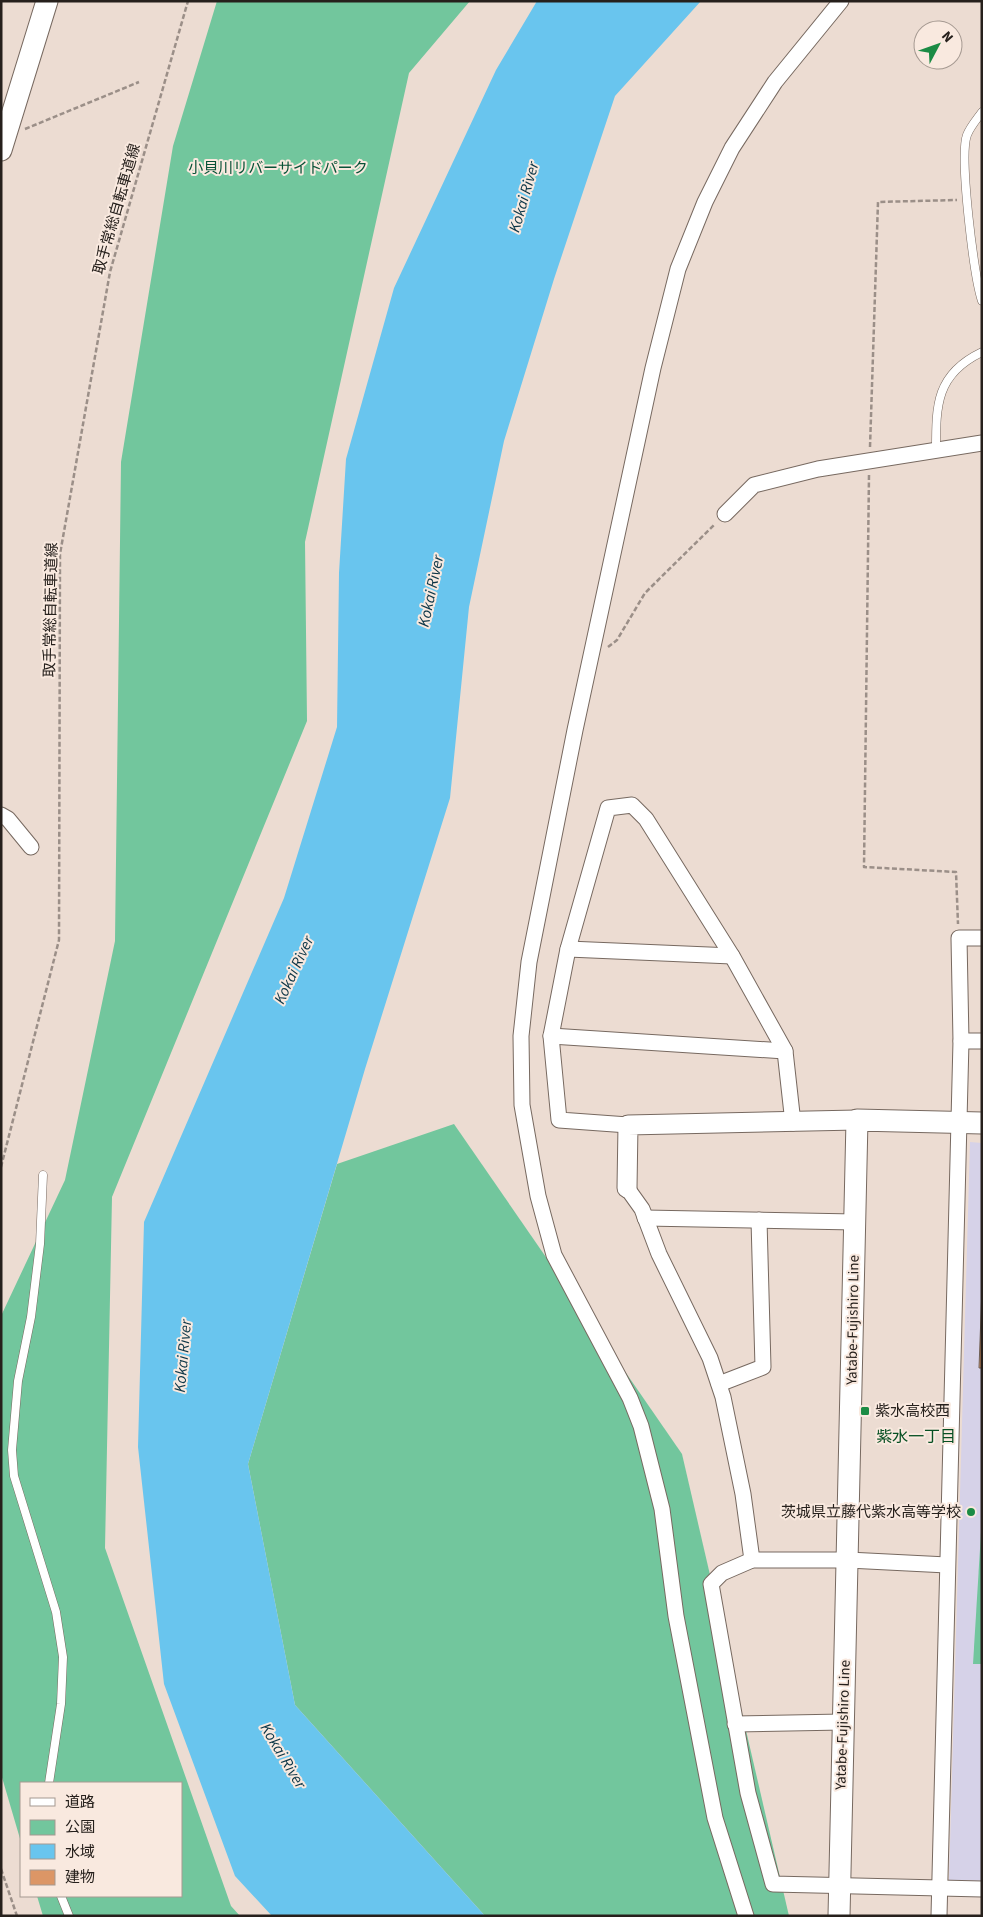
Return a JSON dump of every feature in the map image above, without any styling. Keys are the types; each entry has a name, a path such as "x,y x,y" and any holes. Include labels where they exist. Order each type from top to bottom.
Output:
{"main road":[{"path":"2,142 47,1"},
{"path":"856,1120 982,1123"},
{"name":"Yatabe-Fujishiro Line","path":"839,1916 856,1120"}],"street":[{"path":"746,1916 715,1818 676,1616 662,1509 642,1426 630,1398 554,1255 538,1196 522,1104 520,1036 529,962 591,661 644,407 678,269 705,202 732,148 775,82 841,1"},
{"path":"725,514 754,486 818,469 982,443"},
{"path":"793,1123 785,1051 732,956 646,819 632,805 608,808 568,949 551,1036 559,1120 628,1125 793,1123 856,1120"},
{"path":"1,815 8,819 31,847"},
{"path":"939,1916 962,1041 959,938 982,938"},
{"path":"568,949 732,956"},
{"path":"551,1036 785,1051"},
{"path":"962,1041 982,1041"},
{"path":"628,1125 627,1188 645,1218 659,1254 710,1358 724,1397 743,1494 752,1560"},
{"path":"645,1218 855,1222"},
{"path":"719,1384 763,1367 759,1220"},
{"path":"947,1565 848,1560 752,1560 722,1573 711,1584 748,1793 773,1884 982,1889"},
{"path":"735,1724 843,1722"}],"lane":[{"path":"982,112 966,136 968,199 978,289 982,301"},
{"path":"936,450 936,410 944,385 968,358 982,352"},
{"path":"43,1175 40,1244 30,1317 18,1381 12,1450 14,1476 56,1612 63,1656 61,1704 49,1782"},
{"path":"60,1897 69,1916"}],"path":[{"name":"取手常総自転車道線","path":"1,1167 59,940 61,545 110,272 188,1"},
{"path":"2,142 138,82"},
{"path":"959,938 956,872 864,867 869,461 878,202 968,199"},
{"path":"591,661 617,640 645,593 725,514"},
{"path":"1,1869 17,1916"}],"shaded area":[{"name":"茨城県立藤代紫水高等学校","path":"970,1142 982,1143 982,1881 949,1880"}],"green space":[{"name":"小貝川リバーサイドパーク","path":"217,1 470,1 409,73 305,542 307,721 112,1197 105,1548 231,1906 240,1916 43,1916 37,1897 182,1897 182,1782 20,1782 20,1839 1,1774 1,1316 65,1180 115,941 121,462 173,146"},
{"path":"454,1124 682,1454 789,1916 485,1916 295,1705 248,1464 337,1164"},
{"path":"982,1516 982,1664 973,1664"}],"water":[{"name":"Kokai River","path":"537,1 701,1 615,96 554,279 504,441 469,607 450,798 365,1069 248,1464 295,1705 485,1916 272,1916 235,1876 164,1684 138,1447 144,1222 284,898 337,727 339,573 346,459 394,288 496,70"}],"building":[{"path":"982,1288 982,1368 979,1368"}],"place":[{"name":"紫水高校西","path":"865,1411"},
{"name":"茨城県立藤代紫水高等学校","path":"971,1512"}],"district":[{"name":"紫水一丁目","path":"916,1437"}]}
